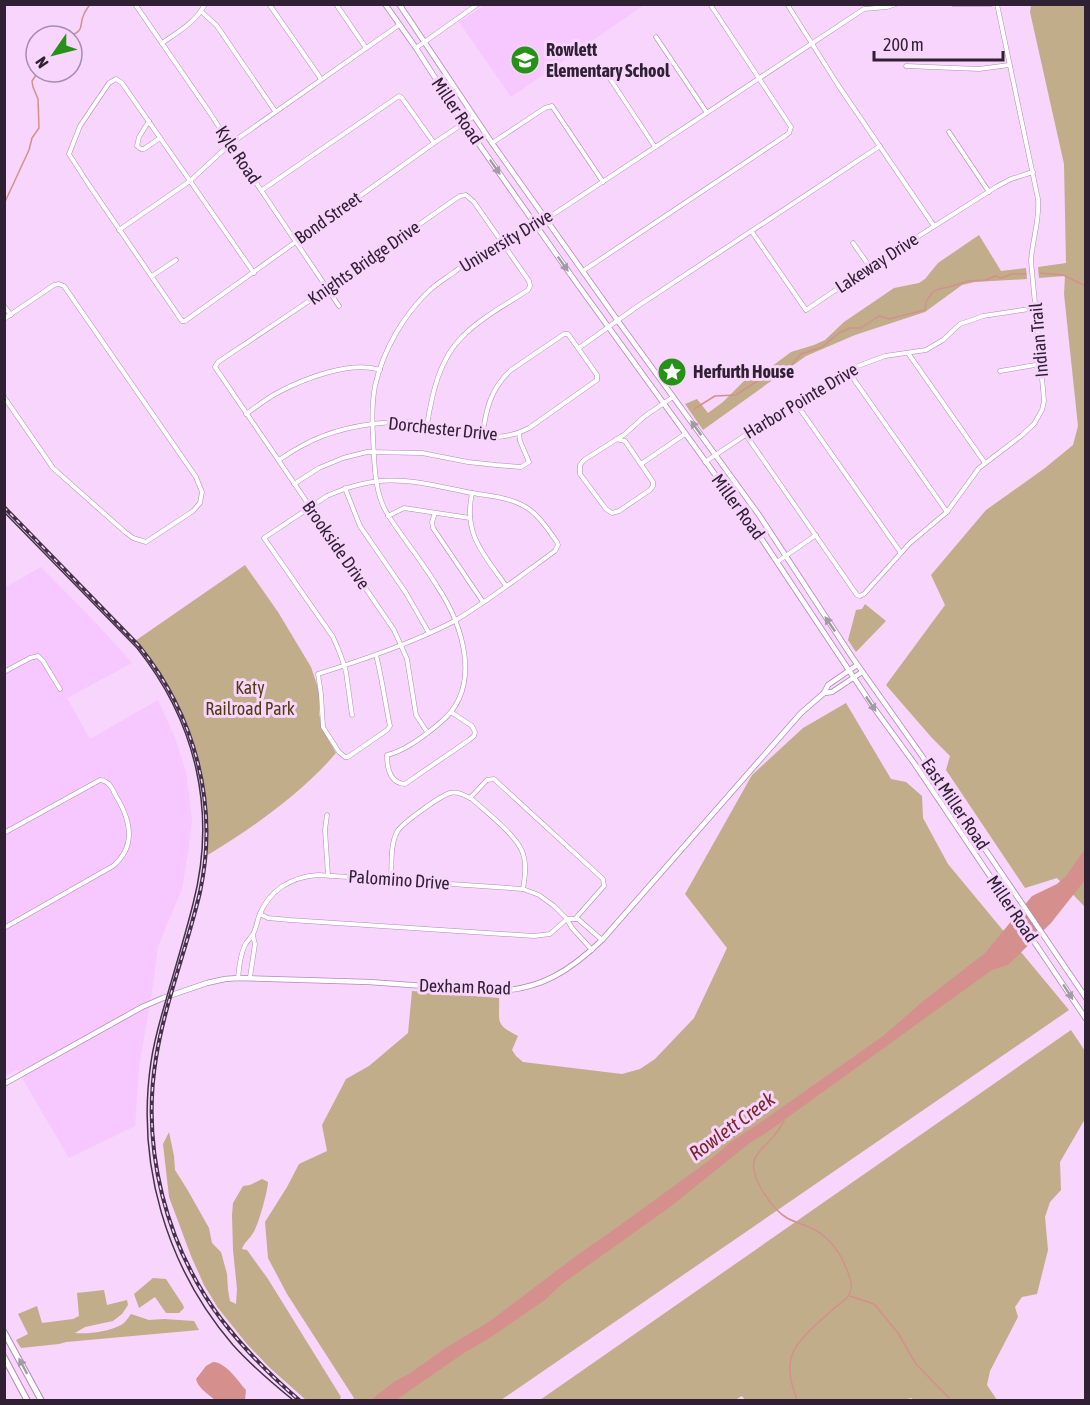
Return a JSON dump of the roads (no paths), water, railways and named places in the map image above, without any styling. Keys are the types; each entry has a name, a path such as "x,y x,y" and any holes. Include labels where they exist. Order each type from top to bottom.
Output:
{"main road":[{"name":"Miller Road","path":"385,4 464,123 777,562 1085,1017"},
{"name":"Miller Road","path":"399,4 473,117 787,555 862,672"},
{"path":"636,365 645,358"},
{"path":"662,401 669,392"},
{"name":"Dexham Road","path":"4,1084 156,1000 218,980 250,977 506,991 534,985 555,977 579,961 602,940 801,713 824,693 828,685 857,665"},
{"name":"Dexham Road","path":"824,693 832,692 862,672"},
{"name":"East Miller Road","path":"862,672 922,756 1086,998"},
{"path":"4,1332 41,1401"},
{"path":"4,1357 27,1401"}],"street":[{"name":"Kyle Road","path":"135,4 339,306"},
{"path":"162,43 189,24 205,4"},
{"path":"269,4 321,79"},
{"path":"336,4 366,48"},
{"path":"416,48 478,4"},
{"path":"583,271 789,133 790,127 710,4"},
{"path":"787,4 838,85 934,226"},
{"name":"University Drive","path":"451,712 462,691 466,669 463,646 455,621 438,586 388,516 381,501 377,481 372,424 374,395 387,350 399,328 431,288 483,252 504,245 546,219 813,43 863,7 887,7 896,4"},
{"path":"953,4 991,4"},
{"name":"Indian Trail","path":"816,535 857,595 864,594 901,553 947,512 973,475 1021,436 1039,418 1042,410 1044,401 1031,261 1039,211 1036,185 996,4"},
{"path":"201,11 216,26 275,111"},
{"path":"119,230 190,181 230,144 275,111 399,25"},
{"path":"656,37 707,113"},
{"path":"906,66 979,69 1009,65"},
{"path":"605,72 655,147"},
{"path":"176,260 152,276 69,154 80,126 107,85 116,79 122,83 254,273"},
{"path":"262,190 399,96 434,143"},
{"path":"492,143 545,108 552,106 603,182"},
{"name":"Bond Street","path":"152,276 182,321 185,321 473,117"},
{"path":"149,121 139,137 137,146 144,149 160,138"},
{"path":"949,132 988,192"},
{"path":"482,437 489,399 495,387 511,370 564,334 569,335 579,348 677,280 880,146"},
{"name":"Lakeway Drive","path":"752,232 806,310 988,192 1011,179 1033,172"},
{"name":"Knights Bridge Drive","path":"216,370 218,362 464,195 470,197 474,202 504,245"},
{"path":"853,243 870,267"},
{"path":"427,425 434,387 442,367 462,336 528,290 530,286 529,281 504,245"},
{"path":"4,319 54,285 64,286 196,477 202,492 200,503 193,511 146,542 133,538 53,468 4,397"},
{"path":"4,306 11,315"},
{"name":"Harbor Pointe Drive","path":"705,462 804,396 823,388 848,371 873,360 926,350 933,347 960,324 983,316 1036,308"},
{"name":"Dorchester Drive","path":"279,460 317,437 353,426 409,422 482,437 502,437 519,433 530,428 597,380 597,375 579,348"},
{"path":"908,353 985,463"},
{"path":"1000,371 1041,364"},
{"path":"246,414 277,393 322,375 353,368 380,370"},
{"name":"Brookside Drive","path":"216,370 388,618 402,645 410,670 414,707 420,723 427,732"},
{"path":"848,371 947,512"},
{"path":"616,439 625,441 652,479 653,486 620,512 612,513 606,509 580,474 580,465 584,460 616,439 625,434 662,401 673,397"},
{"path":"795,402 901,553"},
{"path":"294,483 319,468 343,458 374,451 422,453 468,462 521,467 529,462 519,433"},
{"path":"641,464 686,434"},
{"path":"746,435 816,535 777,562"},
{"path":"352,715 345,666 333,637 264,538 327,496 361,483 395,479 507,499 528,509 557,542 555,551 455,621 402,645 345,666 318,674 323,727 339,752 345,757 390,726 376,655"},
{"path":"345,488 360,526 406,593 429,633"},
{"path":"472,493 469,510 473,535 506,586"},
{"path":"388,516 404,508 470,518"},
{"path":"435,513 433,528 483,602"},
{"path":"4,672 38,656 60,689"},
{"path":"451,712 472,726 474,736 405,784 395,782 387,768 387,755 400,751 436,726 451,712"},
{"path":"470,798 487,780 495,779 603,879 604,886 575,918"},
{"path":"4,833 100,780 109,784 123,805 129,831 127,844 120,860 108,870 4,928"},
{"path":"391,879 395,835 400,827 450,793 470,798 517,842 524,860 523,889"},
{"path":"327,816 325,830 328,875"},
{"name":"Palomino Drive","path":"238,978 240,957 245,945 253,936 260,914 272,895 296,878 307,876 328,875 523,889 545,899 567,919 592,950"},
{"path":"260,914 268,918 290,920 534,936 550,934 567,919 575,918 602,940"},
{"name":"Palomino Drive","path":"250,977 255,944 253,936"}],"waterway":[{"path":"81,24 90,4"},
{"path":"4,204 29,150 32,138 39,128 38,99 32,84"},
{"path":"1040,273 1063,275 1086,286"},
{"path":"694,409 715,396 736,395 762,378 773,376 789,368 801,354 822,347 839,333 850,328 861,328 879,316 889,319 925,310 926,302 936,290 968,281 986,280 995,276 1001,278 1012,274 1026,274"},
{"path":"784,1121 755,1157 754,1168 759,1184 769,1201 781,1214 815,1230 833,1245 851,1281 850,1292 846,1298 807,1333 793,1353 790,1374 797,1400"},
{"path":"850,1296 874,1304 898,1333 916,1364 951,1400"}],"tram line":[{"path":"4,512 137,648 157,676 174,706 187,737 196,769 203,836 200,870 193,904 159,1023 151,1062 147,1100 148,1138 153,1175 161,1212 174,1248 190,1282 210,1315 233,1345 293,1400"}],"railway":[{"path":"4,507 139,646 175,701 188,731 198,762 204,794 205,859 200,892 165,1016 156,1058 152,1092 155,1161 172,1228 202,1291 239,1341 299,1400"}],"place":[{"name":"Rowlett Elementary School","path":"525,60"},
{"name":"Herfurth House","path":"672,372"}],"park label":[{"name":"Katy Railroad Park","path":"250,698"}],"water label":[{"name":"Rowlett Creek","path":"732,1126"}]}
